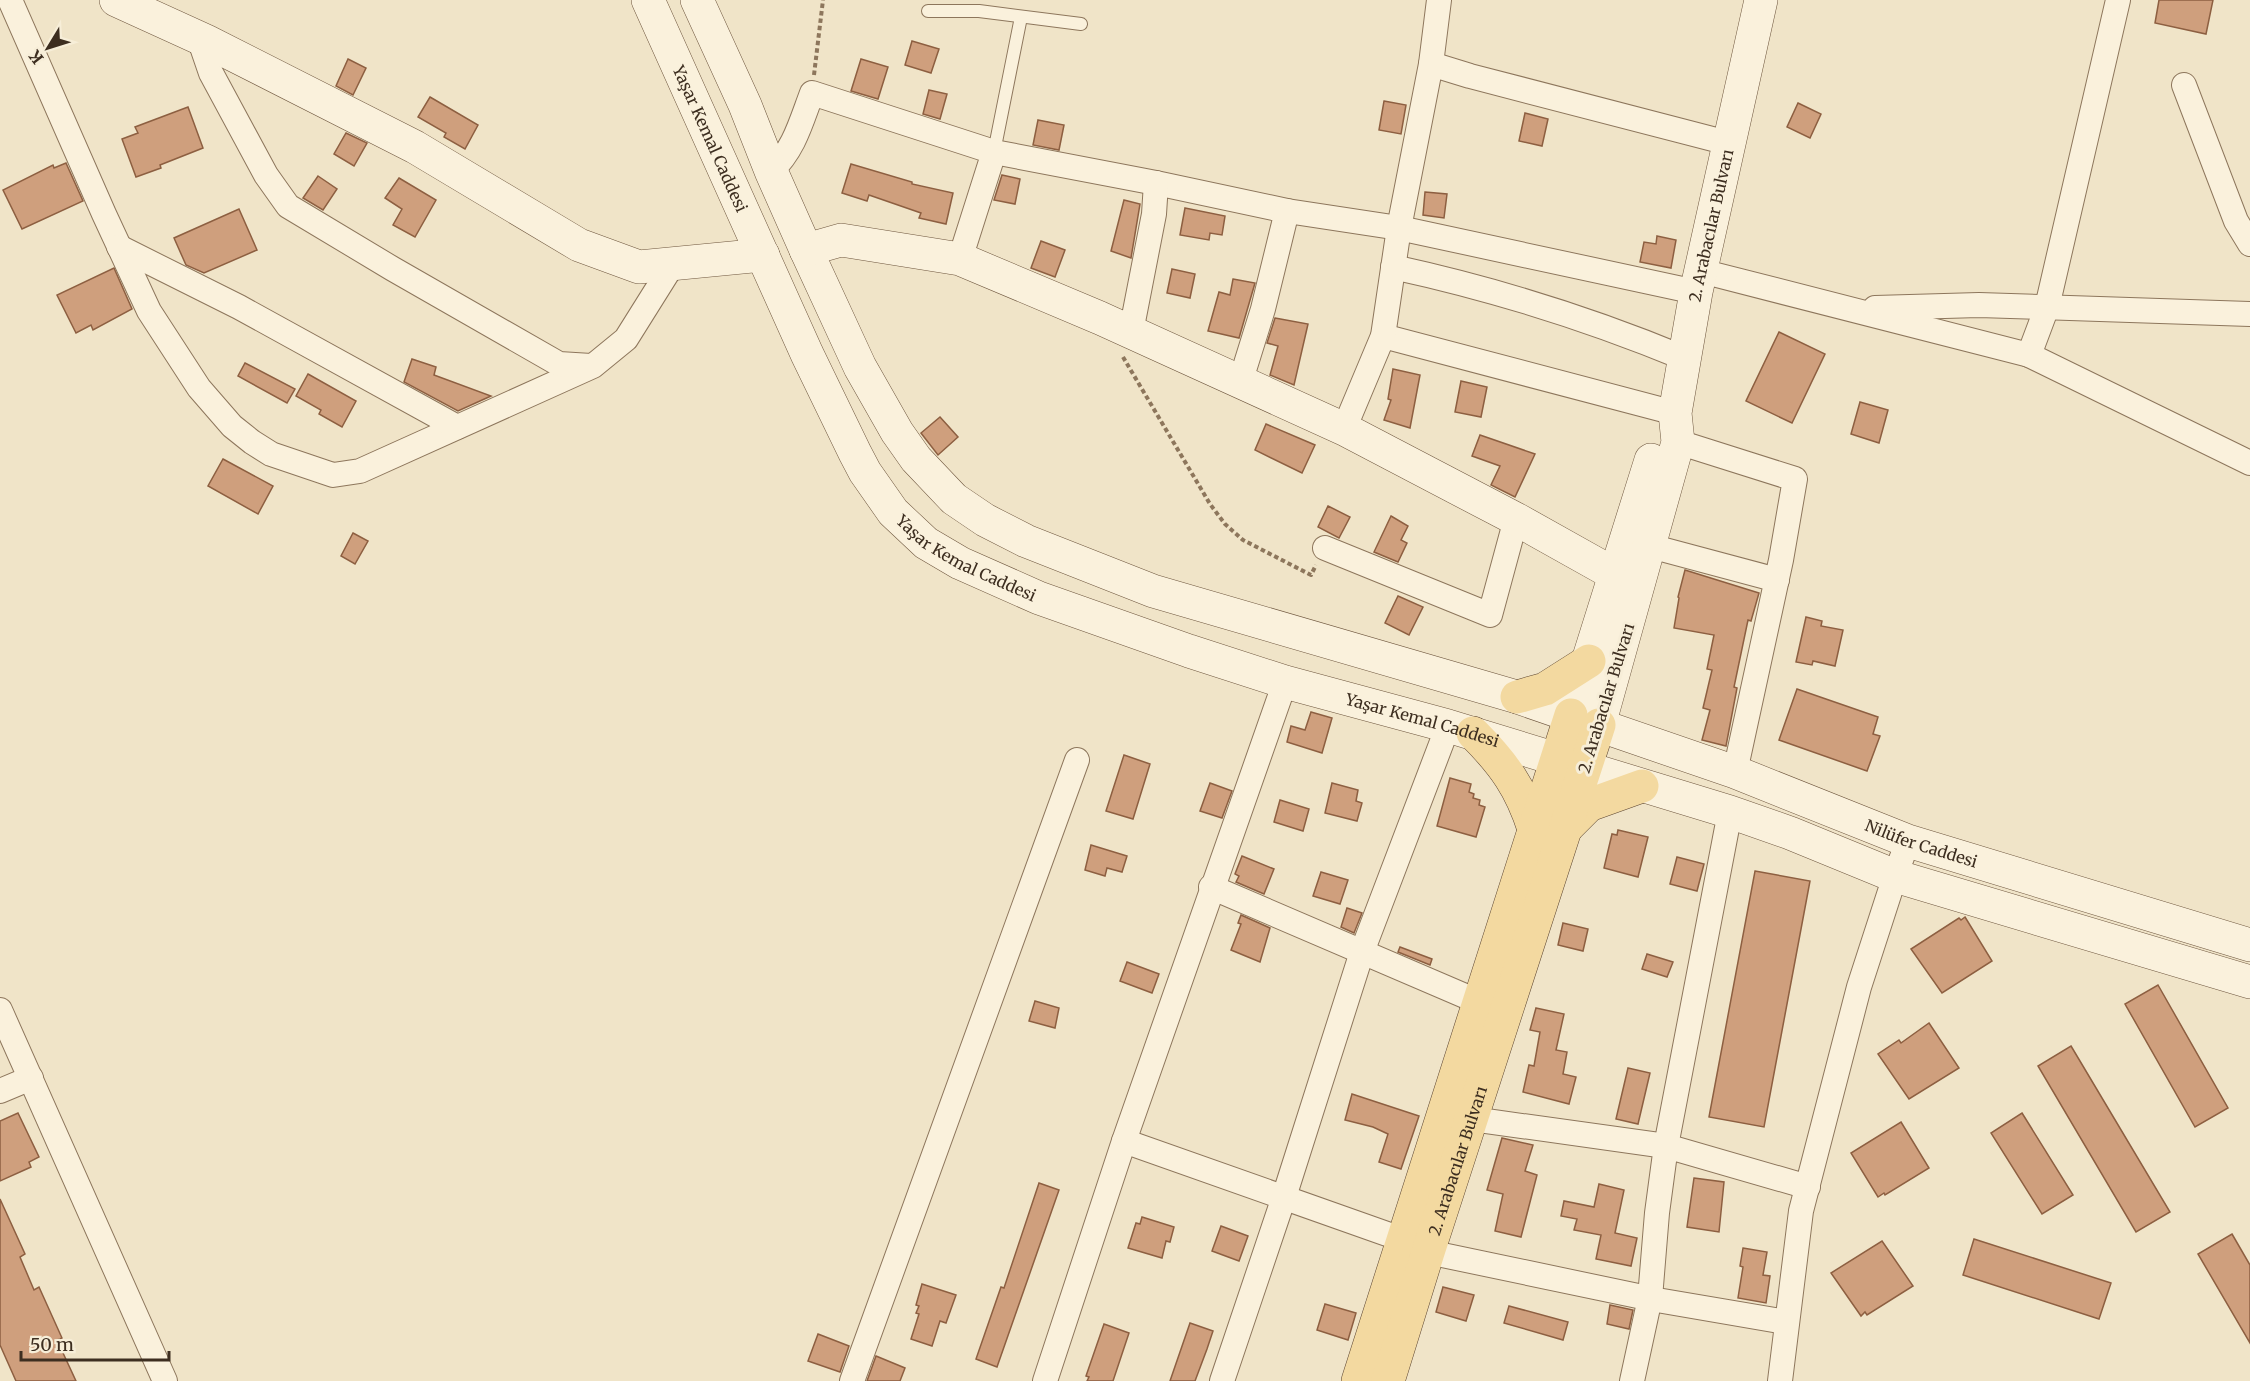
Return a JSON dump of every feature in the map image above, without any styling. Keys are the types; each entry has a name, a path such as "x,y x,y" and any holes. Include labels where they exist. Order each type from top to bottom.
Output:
{"main road":[{"path":"1517,697 1545,689 1602,665"},
{"path":"1358,1381 1416,1246 1534,830 1570,764 1585,720"},
{"path":"1461,730 1497,756 1513,778 1526,803 1534,830"},
{"name":"2. Arabacılar Bulvarı","path":"1388,1381 1416,1246 1472,1119 1566,828 1570,764"},
{"path":"1566,828 1590,806 1610,796 1642,786"}],"street":[{"path":"10,0 149,311 199,388 232,426 271,454 333,475 360,471 593,366 626,339 673,264"},
{"path":"116,0 199,38 415,147 579,245 639,267 763,255"},
{"name":"Yaşar Kemal Caddesi","path":"648,0 807,354 865,472 893,512 926,543 960,563 1039,598 1189,651 1285,682 1461,730 1730,812 1790,833 1895,876 2250,982"},
{"path":"697,0 745,105 806,250 860,367 897,432 932,479 954,499 985,520 1026,541 1153,591 1517,697 1585,720 1602,665 1616,575 1657,443 1676,428"},
{"path":"1344,429 1383,336 1399,228 1431,64 1439,0"},
{"name":"2. Arabacılar Bulvarı","path":"1602,665 1650,546 1676,428 1684,358 1698,282 1761,0"},
{"path":"2029,355 2047,307 2118,0"},
{"path":"199,38 212,73 266,175 288,206 559,364 593,366"},
{"path":"1431,64 1728,143"},
{"path":"2184,85 2236,221 2250,244"},
{"path":"771,171 792,147 812,93 994,152 1287,211 1399,228 1849,309 2029,355 2250,463"},
{"path":"960,259 994,152"},
{"path":"1131,332 1154,214 1156,183"},
{"path":"1240,382 1263,309 1287,211"},
{"path":"806,250 841,240 960,259 1100,318 1344,429 1516,519 1616,575"},
{"path":"119,247 239,307 457,426"},
{"path":"1393,267 1460,282 1553,309 1684,358"},
{"path":"1849,309 1979,304 2250,314"},
{"path":"1383,336 1676,428 1795,479 1777,580 1735,772"},
{"path":"1325,548 1490,615 1516,519"},
{"path":"1650,546 1777,580"},
{"path":"1602,665 1635,720 1653,744"},
{"path":"1045,1381 1211,887 1285,682"},
{"name":"Nilüfer Caddesi","path":"1585,720 1735,772 1908,841 2250,945"},
{"path":"1222,1381 1284,1197 1362,952 1461,730"},
{"path":"852,1381 1077,760"},
{"path":"1632,1381 1650,1299 1657,1213 1666,1146 1730,812"},
{"path":"1780,1381 1801,1211 1858,987 1908,841"},
{"path":"1211,887 1472,999"},
{"path":"0,1010 165,1381"},
{"path":"0,1091 31,1078"},
{"path":"1472,1119 1666,1146 1808,1187"},
{"path":"1124,1141 1416,1246 1650,1299 1786,1322"}],"lane":[{"path":"928,11 979,11 1082,24"},
{"path":"994,152 1021,16"}],"path":[{"path":"812,93 824,0"},
{"path":"1100,318 1210,504 1225,524 1242,540 1311,575 1325,548"}],"building":[{"path":"2159,0 2213,0 2206,34 2155,23"},
{"path":"912,41 939,49 931,73 905,65"},
{"path":"348,59 366,68 353,95 336,86"},
{"path":"861,59 888,67 878,99 851,91"},
{"path":"929,90 947,94 940,119 923,114"},
{"path":"430,97 478,125 465,149 444,137 446,133 418,117"},
{"path":"1384,101 1406,105 1401,134 1379,130"},
{"path":"1798,103 1821,114 1810,138 1787,127"},
{"path":"188,107 203,148 136,177 122,139 138,133 135,127"},
{"path":"1525,113 1548,119 1542,146 1519,141"},
{"path":"1038,120 1064,125 1059,150 1033,145"},
{"path":"346,133 367,143 354,166 334,154"},
{"path":"66,163 83,201 22,229 3,190 53,165 54,168"},
{"path":"851,164 912,182 912,184 953,193 946,224 919,218 921,213 869,195 867,201 842,193"},
{"path":"1002,175 1020,179 1015,204 994,200"},
{"path":"318,176 337,189 323,210 303,198"},
{"path":"399,178 436,200 415,237 393,225 402,209 385,198"},
{"path":"1425,192 1447,194 1444,218 1423,215"},
{"path":"1124,200 1140,204 1131,258 1111,251"},
{"path":"1185,208 1225,216 1222,235 1210,233 1209,240 1180,235"},
{"path":"239,209 257,250 204,273 186,265 174,238"},
{"path":"1657,236 1676,240 1671,268 1640,262 1644,242 1656,244"},
{"path":"1041,241 1065,250 1055,277 1031,268"},
{"path":"114,268 132,309 93,330 91,325 76,333 57,295"},
{"path":"1172,269 1195,274 1190,298 1167,293"},
{"path":"1233,279 1255,283 1239,338 1208,331 1219,292 1230,295"},
{"path":"1275,318 1308,324 1294,385 1270,375 1278,346 1267,343"},
{"path":"1779,332 1825,354 1792,423 1746,401"},
{"path":"412,359 436,367 434,375 491,396 458,411 404,382"},
{"path":"245,363 295,389 287,403 238,376"},
{"path":"1393,369 1420,375 1410,428 1384,420 1391,400 1388,399"},
{"path":"308,374 356,401 342,427 319,414 321,410 296,396"},
{"path":"1461,381 1487,387 1481,417 1455,412"},
{"path":"1860,402 1888,410 1879,443 1851,434"},
{"path":"940,417 958,437 938,455 921,433"},
{"path":"1266,424 1315,445 1302,473 1255,450"},
{"path":"1480,435 1535,454 1515,497 1491,485 1500,466 1472,456"},
{"path":"223,459 273,486 258,514 208,486"},
{"path":"1328,506 1350,517 1339,538 1318,527"},
{"path":"1391,516 1408,526 1401,540 1407,543 1398,562 1374,552"},
{"path":"353,533 368,541 355,564 341,556"},
{"path":"1685,570 1759,593 1751,621 1748,620 1734,687 1737,688 1726,746 1702,740 1710,710 1703,708 1712,670 1707,669 1714,635 1674,628 1678,597"},
{"path":"1398,596 1423,607 1409,635 1385,623"},
{"path":"1806,617 1822,621 1821,626 1843,630 1835,666 1813,661 1812,665 1796,662"},
{"path":"1797,689 1878,717 1873,734 1880,736 1867,771 1779,740"},
{"path":"1311,712 1332,718 1322,753 1287,742 1291,726 1305,730"},
{"path":"1124,755 1150,764 1133,819 1106,811"},
{"path":"1450,778 1471,784 1469,792 1474,794 1473,798 1480,800 1479,805 1485,807 1476,837 1437,826"},
{"path":"1210,783 1232,791 1222,818 1200,811"},
{"path":"1332,783 1358,790 1356,801 1362,803 1357,821 1325,813"},
{"path":"1280,800 1309,809 1303,831 1274,822"},
{"path":"1618,830 1648,837 1638,877 1604,868 1612,834 1617,835"},
{"path":"1091,845 1127,856 1122,872 1107,868 1105,876 1085,870"},
{"path":"1242,856 1274,869 1264,894 1236,882 1239,876 1235,874"},
{"path":"1677,857 1704,864 1697,891 1670,884"},
{"path":"1755,871 1810,881 1764,1127 1709,1117"},
{"path":"1321,872 1348,880 1340,904 1313,896"},
{"path":"1347,908 1362,913 1354,933 1341,927"},
{"path":"1241,915 1270,928 1260,962 1231,950 1241,924 1238,923"},
{"path":"1965,917 1992,961 1942,993 1911,949 1959,918 1961,920"},
{"path":"1563,923 1588,929 1583,951 1558,945"},
{"path":"1400,947 1432,959 1430,965 1398,952"},
{"path":"1647,954 1673,962 1667,977 1642,969"},
{"path":"1127,962 1159,974 1152,993 1120,981"},
{"path":"2158,985 2228,1108 2195,1127 2125,1004"},
{"path":"1035,1001 1059,1008 1055,1028 1029,1021"},
{"path":"1536,1008 1564,1014 1556,1050 1567,1052 1563,1074 1576,1077 1569,1104 1523,1092 1529,1065 1534,1066 1540,1032 1530,1030"},
{"path":"1929,1023 1959,1068 1909,1099 1878,1054 1899,1040 1901,1043"},
{"path":"2071,1046 2170,1212 2136,1232 2038,1066"},
{"path":"1628,1068 1650,1073 1638,1124 1616,1119"},
{"path":"1352,1094 1419,1116 1401,1169 1379,1162 1388,1134 1373,1127 1345,1120"},
{"path":"18,1113 39,1157 29,1162 31,1167 0,1181 0,1121"},
{"path":"2022,1113 2073,1195 2042,1214 1991,1133"},
{"path":"1901,1122 1929,1168 1878,1197 1851,1153"},
{"path":"1502,1138 1533,1145 1525,1171 1537,1175 1521,1237 1495,1231 1503,1194 1487,1190"},
{"path":"1694,1178 1724,1182 1719,1232 1687,1227"},
{"path":"1039,1183 1059,1190 997,1367 976,1359 1001,1287 1004,1288"},
{"path":"1599,1184 1624,1190 1615,1233 1637,1238 1631,1266 1596,1259 1601,1235 1574,1230 1577,1219 1561,1216 1564,1201 1594,1207"},
{"path":"0,1199 25,1254 20,1257 34,1290 39,1287 62,1338 57,1340 76,1381 16,1381 0,1345"},
{"path":"1142,1217 1174,1227 1170,1242 1166,1241 1162,1258 1128,1248 1136,1223 1140,1224"},
{"path":"1221,1226 1248,1236 1239,1261 1212,1251"},
{"path":"2232,1234 2250,1265 2250,1343 2198,1254"},
{"path":"1974,1239 2111,1283 2099,1319 1963,1275"},
{"path":"1882,1241 1913,1286 1867,1315 1865,1312 1861,1316 1831,1273"},
{"path":"1743,1248 1767,1252 1763,1275 1770,1276 1766,1303 1738,1298 1743,1267 1740,1266"},
{"path":"922,1284 956,1295 946,1323 940,1321 932,1346 911,1339 919,1314 916,1313 919,1306 916,1305"},
{"path":"1443,1287 1474,1295 1466,1321 1436,1312"},
{"path":"1325,1304 1356,1313 1348,1340 1317,1330"},
{"path":"1610,1305 1633,1310 1629,1329 1607,1324"},
{"path":"1509,1306 1568,1322 1563,1340 1504,1323"},
{"path":"1190,1323 1213,1331 1207,1349 1195,1381 1170,1381"},
{"path":"1104,1324 1129,1333 1113,1381 1087,1381 1089,1377 1086,1376"},
{"path":"818,1334 849,1346 840,1372 808,1361"},
{"path":"876,1356 905,1368 900,1381 867,1381"}]}
